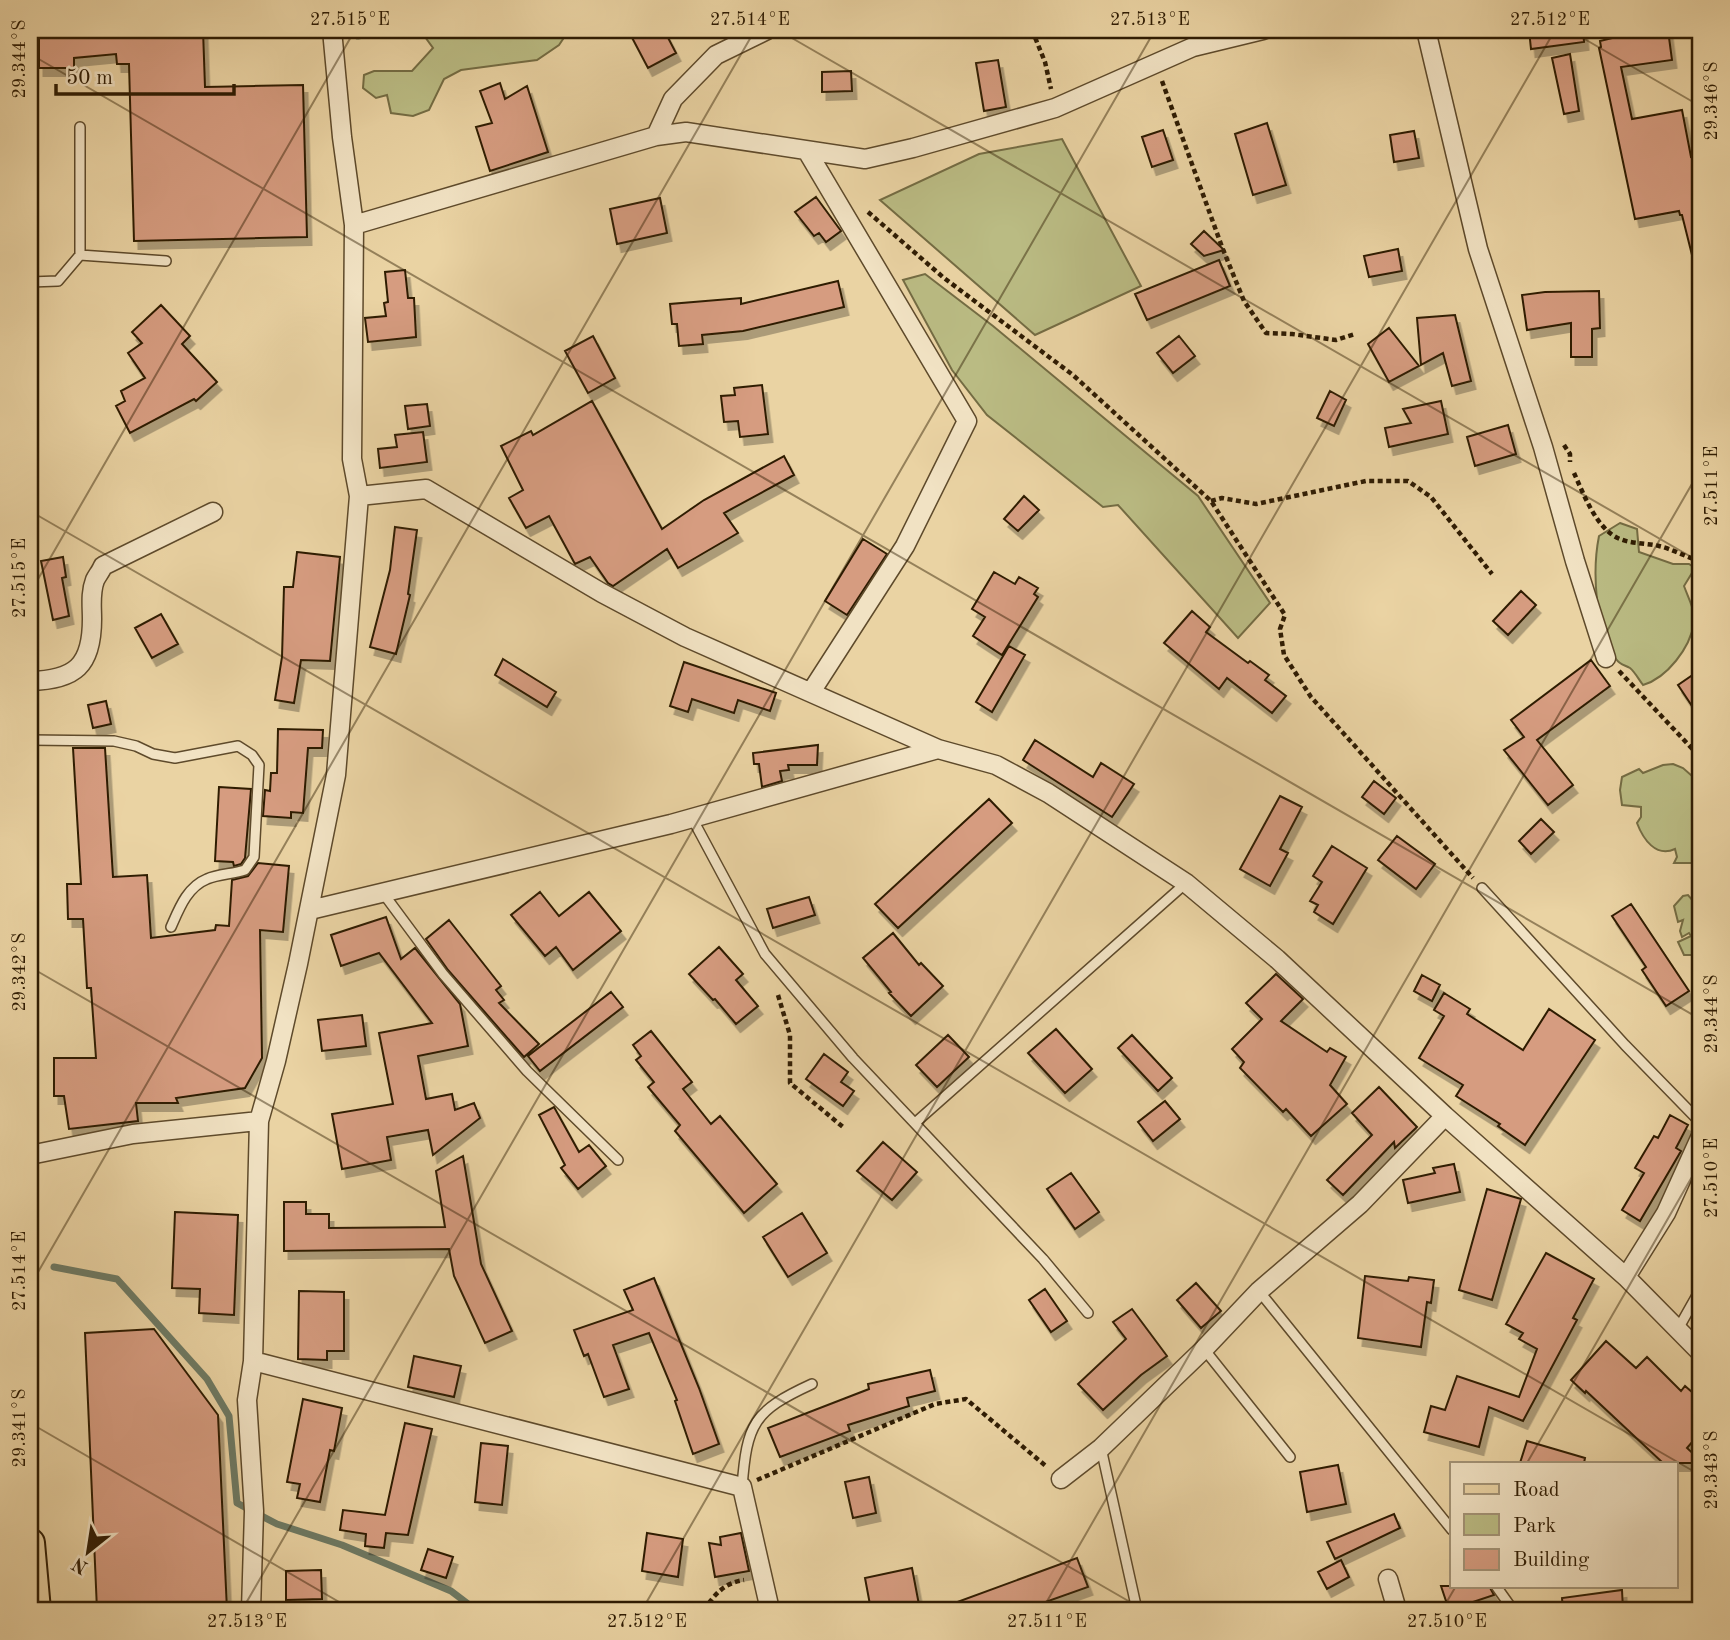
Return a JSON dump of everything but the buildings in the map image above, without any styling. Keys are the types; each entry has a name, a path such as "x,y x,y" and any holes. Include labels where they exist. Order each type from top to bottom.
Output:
{"main road":[{"path":"30,1543 36,1610"}],"street":[{"path":"251,1610 254,1511 247,1400 253,1361 258,1121 276,1062 310,910 336,775 359,496 352,459 354,225 332,30"},
{"path":"656,136 673,99 716,55 767,30"},
{"path":"354,225 656,136 685,132 865,159 1055,107 1193,47 1264,30"},
{"path":"1426,30 1478,249 1543,447 1606,658"},
{"path":"807,151 967,421 905,546 811,691"},
{"path":"359,496 426,489 602,593 685,637 938,749 996,765 1048,793 1186,883 1277,958 1445,1116 1626,1277 1700,1352"},
{"path":"30,681 66,677 80,668 89,644 94,582 103,566 213,512"},
{"path":"310,910 692,818 938,749"},
{"path":"1061,1479 1101,1448 1204,1349 1259,1291 1360,1204 1445,1116"},
{"path":"30,1155 133,1134 258,1121"},
{"path":"1626,1277 1666,1213 1700,1138"},
{"path":"253,1361 742,1487 770,1610"},
{"path":"1388,1579 1397,1610"}],"lane":[{"path":"30,282 58,281 80,256 80,127"},
{"path":"80,256 166,261"},
{"path":"30,740 114,741 175,758 238,746 253,755 259,765 254,857 245,870 207,878 192,888 171,927"},
{"path":"692,818 765,954 853,1058 1043,1259 1088,1313"},
{"path":"915,1123 1186,883"},
{"path":"1482,888 1625,1045 1700,1122"},
{"path":"383,893 443,974 527,1071 618,1160"},
{"path":"1678,1329 1700,1290"},
{"path":"1259,1291 1450,1528"},
{"path":"1204,1349 1290,1457"},
{"path":"742,1487 745,1454 753,1424 779,1399 812,1384"},
{"path":"1101,1448 1137,1610"},
{"path":"1497,1588 1513,1610"}],"path":[{"path":"1032,30 1045,62 1055,107"},
{"path":"1156,63 1239,290 1266,333 1336,340 1355,334"},
{"path":"841,208 856,202 944,278 1073,375 1211,501 1285,615 1280,629 1284,655 1311,697 1482,888"},
{"path":"1557,444 1566,445 1570,454 1570,467 1609,534 1623,540 1661,546 1700,561"},
{"path":"1211,501 1222,498 1256,503 1366,481 1408,481 1431,497 1492,574"},
{"path":"1606,658 1700,757"},
{"path":"783,973 778,997 790,1035 790,1083 843,1127"},
{"path":"742,1487 934,1404 966,1399 1061,1479"},
{"path":"704,1610 714,1595 729,1583 763,1578"}],"green space":[{"path":"420,30 569,30 559,45 537,60 461,70 444,79 429,110 413,116 391,113 387,95 376,98 363,88 364,75 374,71 412,71 433,48"},
{"path":"1062,139 1141,286 1035,335 880,200 979,154"},
{"path":"925,274 993,326 1198,496 1270,603 1238,638 1118,505 1103,507 987,415 952,370 903,280"},
{"path":"1620,523 1637,529 1639,552 1673,564 1689,564 1695,568 1684,586 1694,619 1688,642 1669,669 1643,685 1630,668 1618,661 1609,647 1597,600 1599,536"},
{"path":"1673,764 1683,768 1700,783 1700,860 1695,863 1674,863 1677,857 1675,849 1656,849 1643,835 1637,823 1641,817 1641,807 1622,805 1622,777 1639,769 1643,773"},
{"path":"1699,876 1700,955 1684,955 1678,942 1691,936 1689,933 1682,937 1680,931 1683,920 1678,922 1674,906 1683,896 1688,895 1693,901 1697,900"}],"waterway":[{"path":"358,36 387,30"},
{"path":"54,1267 117,1279 207,1379 229,1416 237,1503 277,1524 342,1545 451,1591 476,1610"}]}
